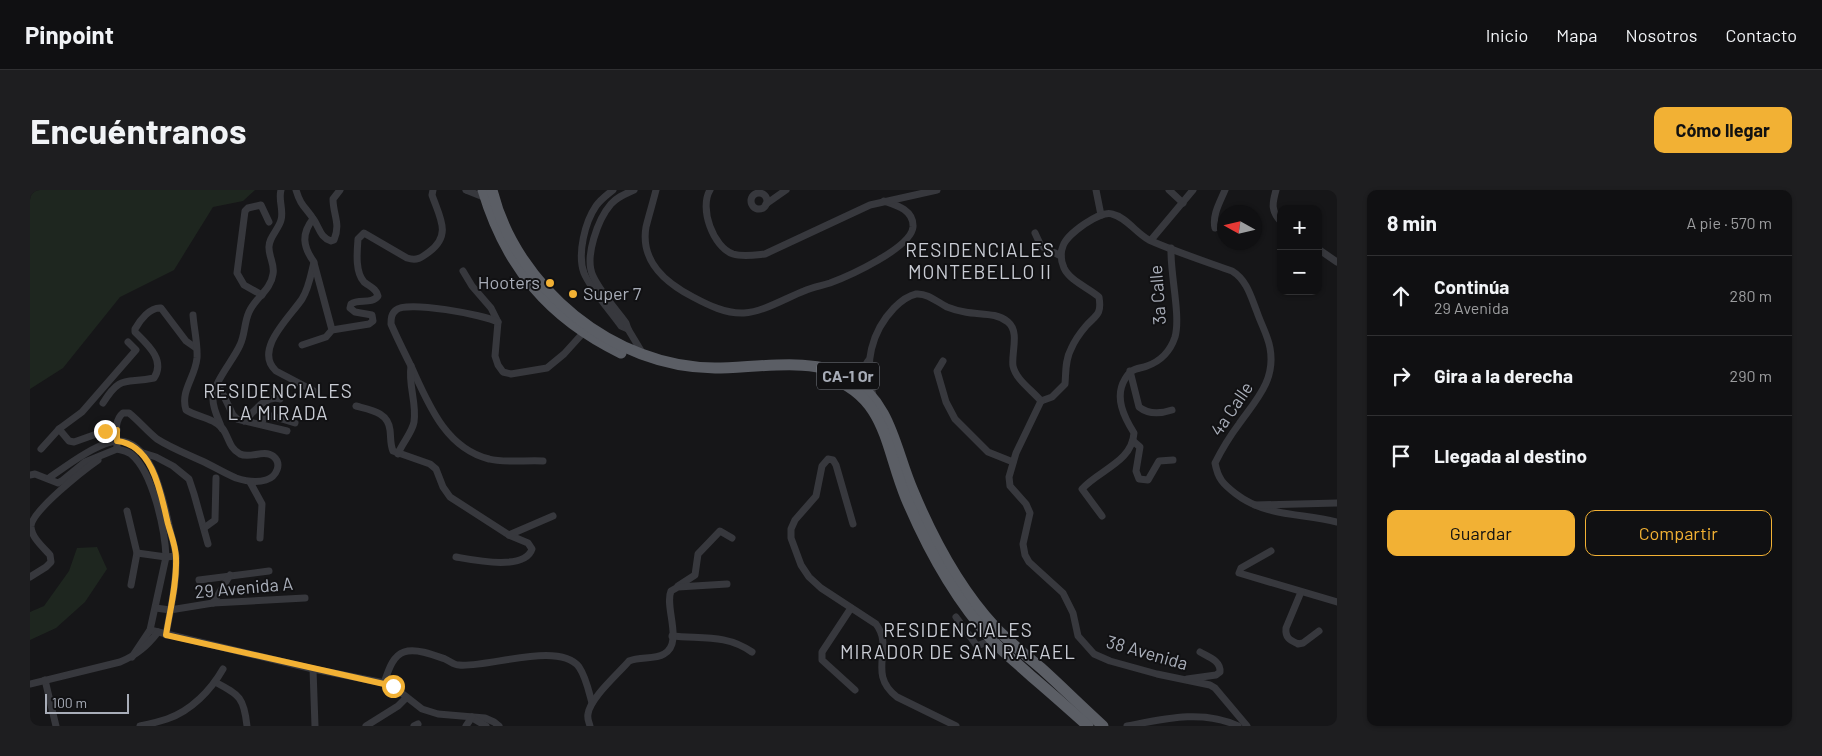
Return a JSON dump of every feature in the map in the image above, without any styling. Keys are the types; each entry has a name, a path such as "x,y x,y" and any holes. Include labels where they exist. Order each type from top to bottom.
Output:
{"highway":[{"name":"CA-1 Or","path":"487,193 505,246 524,276 556,311 583,332 621,353 676,371 712,376 807,372 839,381 862,396 870,404 882,427 906,498 938,562 963,603 1003,651 1088,726"},
{"name":"CA-1 Or","path":"487,193 514,246 534,276 554,298 580,320 613,341 644,356 677,365 713,368 820,367 848,376 873,396 884,414 894,437 913,492 953,571 978,608 996,629 1103,726"},
{"path":"583,332 590,329 613,341"},
{"path":"1003,651 1013,656 1033,672 1038,671 1039,667"},
{"path":"1044,687 1044,682 1049,681 1066,697 1073,698"}],"street":[{"path":"30,577 51,562 50,555 38,542 31,529 31,522 44,505 115,447 119,416 123,413 129,413 147,431 171,447 230,475 250,482 267,480 278,470 278,464 274,457 265,453 241,455 231,447 222,429 213,398 218,384 236,355 243,338 249,311 270,286 274,274 269,248 270,241 281,221 281,190"},
{"path":"296,190 300,203 314,219 322,236 331,241 334,240 338,222 333,209 333,199 340,190"},
{"path":"302,345 326,337 332,330 369,324 373,321 372,316 355,312 350,308 354,302 371,301 378,296 375,289 363,281 357,264 358,239 364,233 407,258 414,260 421,258 438,245 442,236 442,224 432,195 433,190"},
{"path":"466,190 487,193"},
{"path":"613,190 596,206 591,216 581,257 596,287 626,323 644,356"},
{"path":"656,190 646,228 647,248 653,265 666,281 677,289 713,307 743,313 761,309 861,270 905,240 913,228 912,220 905,210 884,200"},
{"path":"710,190 706,215 720,244 732,254 746,256 765,254 870,204 937,190"},
{"path":"766,204 786,190"},
{"path":"1096,190 1101,215"},
{"path":"1169,190 1183,203"},
{"path":"1151,240 1193,190"},
{"path":"1215,228 1216,213 1225,190"},
{"path":"1276,190 1272,207 1277,217"},
{"path":"587,271 600,220 610,204 618,197 631,191"},
{"path":"262,295 244,285 237,273 245,211 248,208 261,205 269,222"},
{"path":"943,361 937,371 946,402 956,419 988,452 1013,462 1041,402 1052,397 1065,384 1067,358 1071,349 1086,326 1097,317 1101,306 1099,297 1070,276 1064,269 1061,256 1063,244 1069,236 1083,225 1106,213 1117,216 1151,240 1171,248"},
{"path":"314,219 308,225 304,243 314,262 332,330"},
{"path":"1035,233 1041,246 1061,256"},
{"path":"584,242 593,244"},
{"name":"3a Calle","path":"1130,371 1155,364 1169,352 1175,336 1177,320 1170,264 1171,248"},
{"name":"4a Calle","path":"1171,248 1241,276 1249,291 1270,348 1271,369 1267,385 1227,441 1215,463 1217,475 1224,484 1254,505 1265,510 1337,522"},
{"path":"1319,250 1337,262"},
{"path":"314,262 303,298 272,340 268,358 271,366 276,371 314,391"},
{"path":"464,271 472,286 491,308 498,322 496,361 504,372 511,374 547,368 564,354 583,332"},
{"path":"873,396 868,376 869,359 876,333 884,318 901,301 915,294 925,295 949,308 965,312 996,315 1012,325 1014,332 1012,360 1016,374 1041,402"},
{"path":"498,322 489,317 416,307 396,309 392,316 391,324 426,400 440,425 457,443 476,455 492,460 543,461"},
{"path":"103,403 113,387 126,381 154,378 157,373 158,366 154,353 134,329 154,309 161,308 186,341 196,348"},
{"path":"193,315 197,357 183,401 186,410 194,415 205,417 222,429"},
{"path":"41,449 59,429 82,412 136,350 128,342"},
{"path":"848,376 857,375 863,370 869,359"},
{"path":"398,454 414,424 409,375 411,366"},
{"path":"1130,371 1139,407 1151,413 1162,413 1172,410"},
{"path":"1102,516 1082,489 1125,455 1132,447 1134,433 1124,416 1120,391 1130,371"},
{"path":"218,384 233,415 237,419 287,431"},
{"path":"244,421 269,398 275,396 280,398"},
{"path":"356,406 382,414 388,421 390,445 393,451 430,464 436,469 450,497 509,535 528,543 532,549 531,552 512,562 488,562 456,557"},
{"path":"261,424 264,418 272,416 294,423"},
{"path":"59,429 69,441 74,442 105,431 117,430"},
{"path":"1134,441 1140,447 1136,471 1139,478 1148,480 1159,461 1173,460"},
{"path":"30,475 35,474 55,482 63,480 85,462 125,442 140,452 156,457 173,466 189,480 208,544"},
{"path":"49,478 87,452 115,447 131,454 145,471 153,490 166,546 166,557 150,630 132,657"},
{"path":"30,684 120,662 132,657 162,634 170,610 176,556 159,485 140,452"},
{"path":"853,524 836,465 833,460 828,459 822,466 816,496 795,520 792,529 791,538 801,565 809,577 821,588 876,624 881,631 884,642 881,669 885,684 890,691 897,697 956,726"},
{"name":"38 Avenida","path":"1013,462 1009,477 1010,486 1026,504 1030,514 1024,544 1025,554 1029,562 1063,593 1073,613 1078,636 1094,654 1101,658 1157,674 1206,683 1215,688 1247,726"},
{"path":"204,528 214,520 216,478"},
{"path":"250,482 262,504 260,538"},
{"path":"1254,505 1337,503"},
{"path":"127,511 137,553 131,584"},
{"path":"509,535 553,516"},
{"path":"590,726 588,713 592,703 629,661 635,658 664,654 671,646 674,624 669,596 671,591 695,575 698,554 720,531 732,538"},
{"path":"1271,551 1241,568 1239,573 1337,602"},
{"path":"137,553 166,557 176,556"},
{"path":"199,580 270,571"},
{"path":"213,603 230,575"},
{"path":"678,587 727,584"},
{"path":"1301,592 1286,628 1287,637 1298,644 1303,643 1319,632"},
{"name":"29 Avenida A","path":"156,608 170,610 213,603 305,598"},
{"path":"851,608 820,657 854,690"},
{"path":"956,616 978,646 992,640"},
{"path":"150,630 314,669 384,683 393,686 417,707 428,712 485,718 499,726"},
{"path":"672,636 726,639 739,643 752,652"},
{"path":"384,683 393,660 405,651 420,652 460,665 484,664 520,657 553,656 574,662 580,668 592,703"},
{"path":"1184,679 1216,675 1220,672 1218,663 1200,652"},
{"path":"140,726 168,719 187,708 215,682 223,669"},
{"path":"314,669 315,726"},
{"path":"45,680 56,726"},
{"path":"215,682 230,689 240,698 245,706 247,726"},
{"path":"371,725 406,698"},
{"path":"1127,726 1174,718 1200,717 1222,720 1238,726"},
{"path":"458,726 467,726 472,718"},
{"path":"472,718 486,726"}],"shaded area":[{"path":"30,190 255,190 243,201 213,207 174,270 120,297 63,368 30,389"},
{"path":"97,547 107,569 85,602 56,628 30,640 30,612 44,606 69,571 77,548"}],"place":[{"name":"Hooters","path":"550,283"},
{"name":"Super 7","path":"573,294"}],"district":[{"name":"RESIDENCIALES MONTEBELLO II","path":"980,261"},
{"name":"RESIDENCIALES LA MIRADA","path":"278,402"},
{"name":"RESIDENCIALES MIRADOR DE SAN RAFAEL","path":"958,641"}],"route":[{"path":"105,431 117,430 117,441 125,442 140,452 159,485 176,556 176,568 166,635 393,686"}]}
